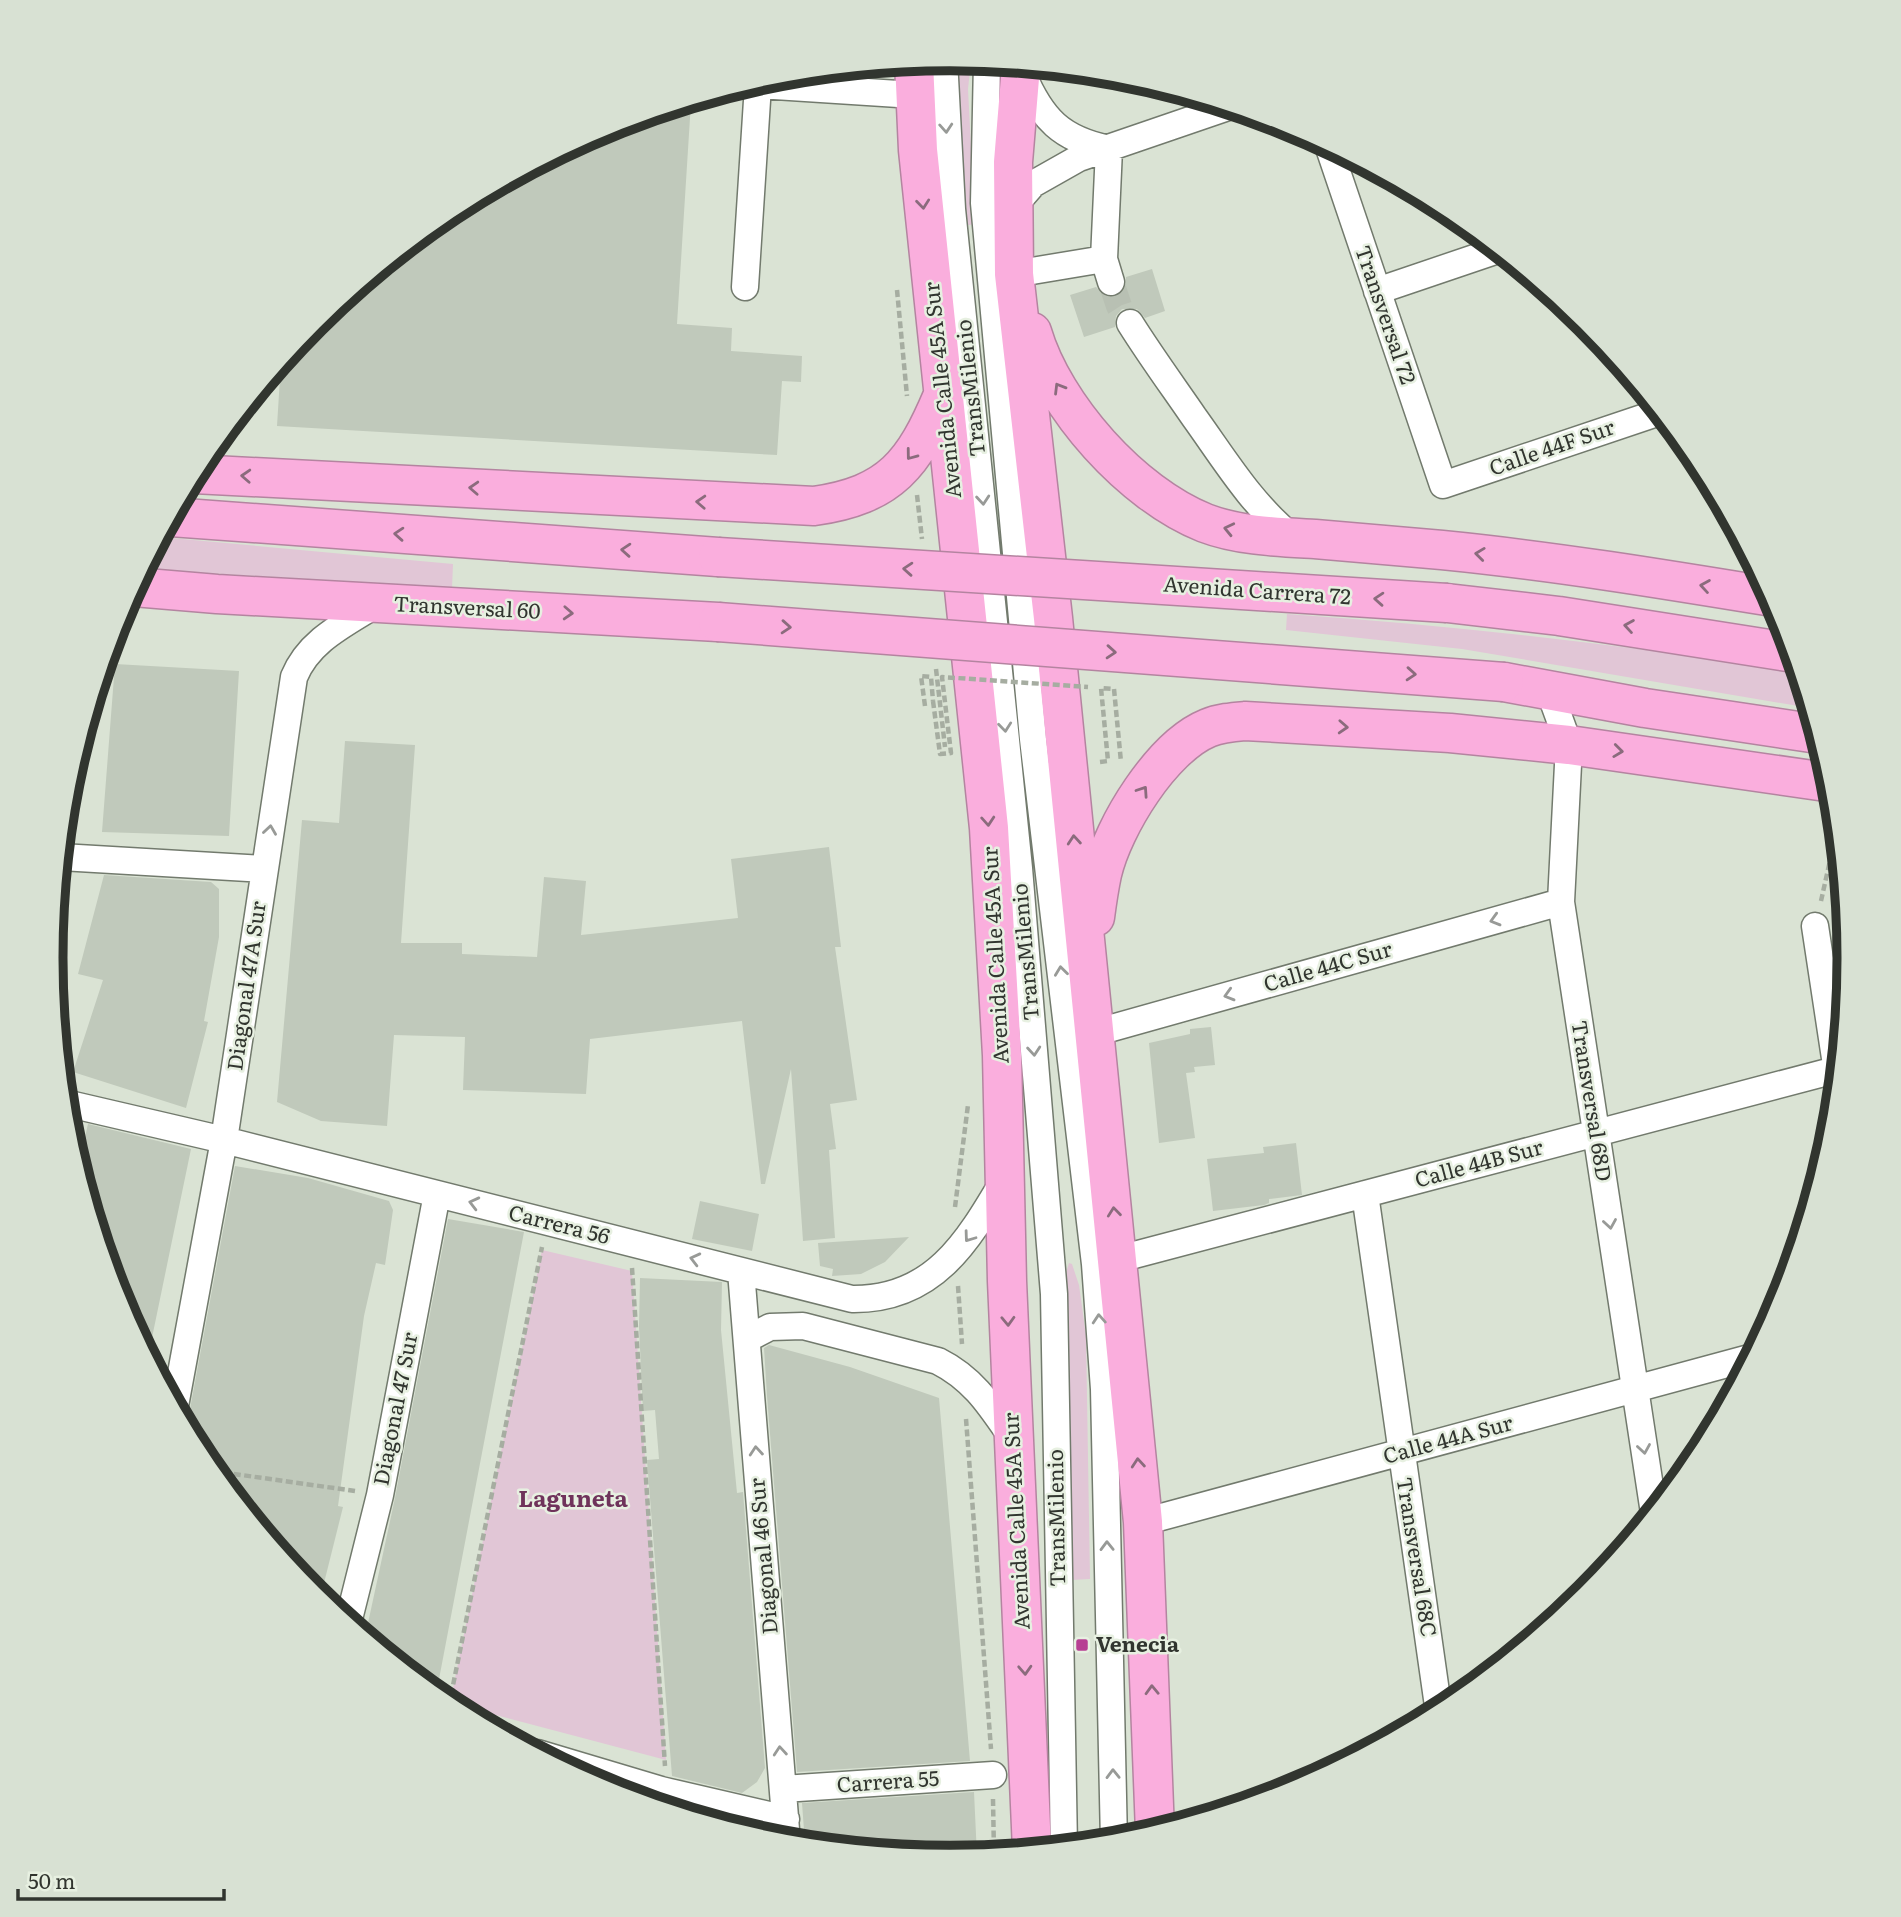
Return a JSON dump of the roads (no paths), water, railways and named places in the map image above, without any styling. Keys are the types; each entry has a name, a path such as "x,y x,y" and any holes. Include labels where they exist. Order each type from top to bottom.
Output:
{"highway":[{"path":"1011,73 1015,117 1014,274 1053,618 1087,971 1119,1259 1143,1522 1155,1822"},
{"name":"Avenida Calle 45A Sur","path":"914,79 943,395 985,779 1002,1055 1013,1439 1032,1842"},
{"path":"1014,274 1038,352 1078,416 1121,464 1164,501 1206,523 1230,530 1293,538 1516,558 1759,595"},
{"path":"207,475 814,506 848,501 872,491 895,475 913,455 943,395"},
{"path":"190,502 324,528"},
{"path":"181,518 324,528"},
{"name":"Avenida Carrera 72","path":"324,528 718,557 1447,604 1559,616 1783,651"},
{"name":"Transversal 60","path":"145,588 718,622 1504,682 1549,690"},
{"name":"Transversal 60","path":"143,593 217,594"},
{"path":"1549,690 1645,708 1809,733"},
{"path":"1645,708 1817,767"},
{"path":"1087,971 1102,873 1122,825 1143,789 1166,760 1187,740 1206,729 1245,721 1450,733 1569,745 1820,781"}],"street":[{"name":"TransMilenio","path":"945,71 952,209 1019,868 1054,1294 1064,1838"},
{"name":"TransMilenio","path":"1009,73 984,203 1033,739 1099,1320 1104,1390 1115,1830"},
{"path":"1015,74 1035,105 1056,127 1090,145 1109,149"},
{"path":"809,83 914,79"},
{"path":"745,287 758,93"},
{"path":"1013,207 1032,184 1079,158 1215,112"},
{"path":"1014,274 1108,271 1109,149"},
{"name":"Transversal 72","path":"1332,158 1443,485"},
{"path":"1377,291 1489,253"},
{"path":"1130,323 1237,479 1271,520 1293,538"},
{"name":"Calle 44F Sur","path":"1443,485 1652,415"},
{"name":"Diagonal 47A Sur","path":"177,1392 224,1140 290,695 300,661 327,635 377,603"},
{"name":"Transversal 68D","path":"1549,690 1569,745 1561,902 1652,1502"},
{"path":"69,858 264,869"},
{"name":"Calle 44C Sur","path":"1094,1033 1561,902"},
{"path":"1815,926 1833,1042"},
{"name":"Calle 44B Sur","path":"1119,1259 1830,1074"},
{"name":"Carrera 56","path":"76,1106 224,1140 852,1299 890,1296 932,1275 970,1237 1004,1179"},
{"name":"Diagonal 47 Sur","path":"351,1612 380,1495 437,1194"},
{"name":"Transversal 68C","path":"1365,1194 1437,1700"},
{"name":"Diagonal 46 Sur","path":"741,1271 787,1831"},
{"path":"747,1339 770,1327 803,1326 938,1362 976,1386 1013,1439"},
{"name":"Calle 44A Sur","path":"1143,1522 1741,1360"},
{"path":"592,1769 784,1830"},
{"name":"Carrera 55","path":"783,1790 993,1775"}],"tunnel":[{"path":"1111,282 1119,306 1130,323"}],"place":[{"name":"Venecia","path":"1082,1645"}],"district":[{"name":"Laguneta","path":"573,1499"}]}
